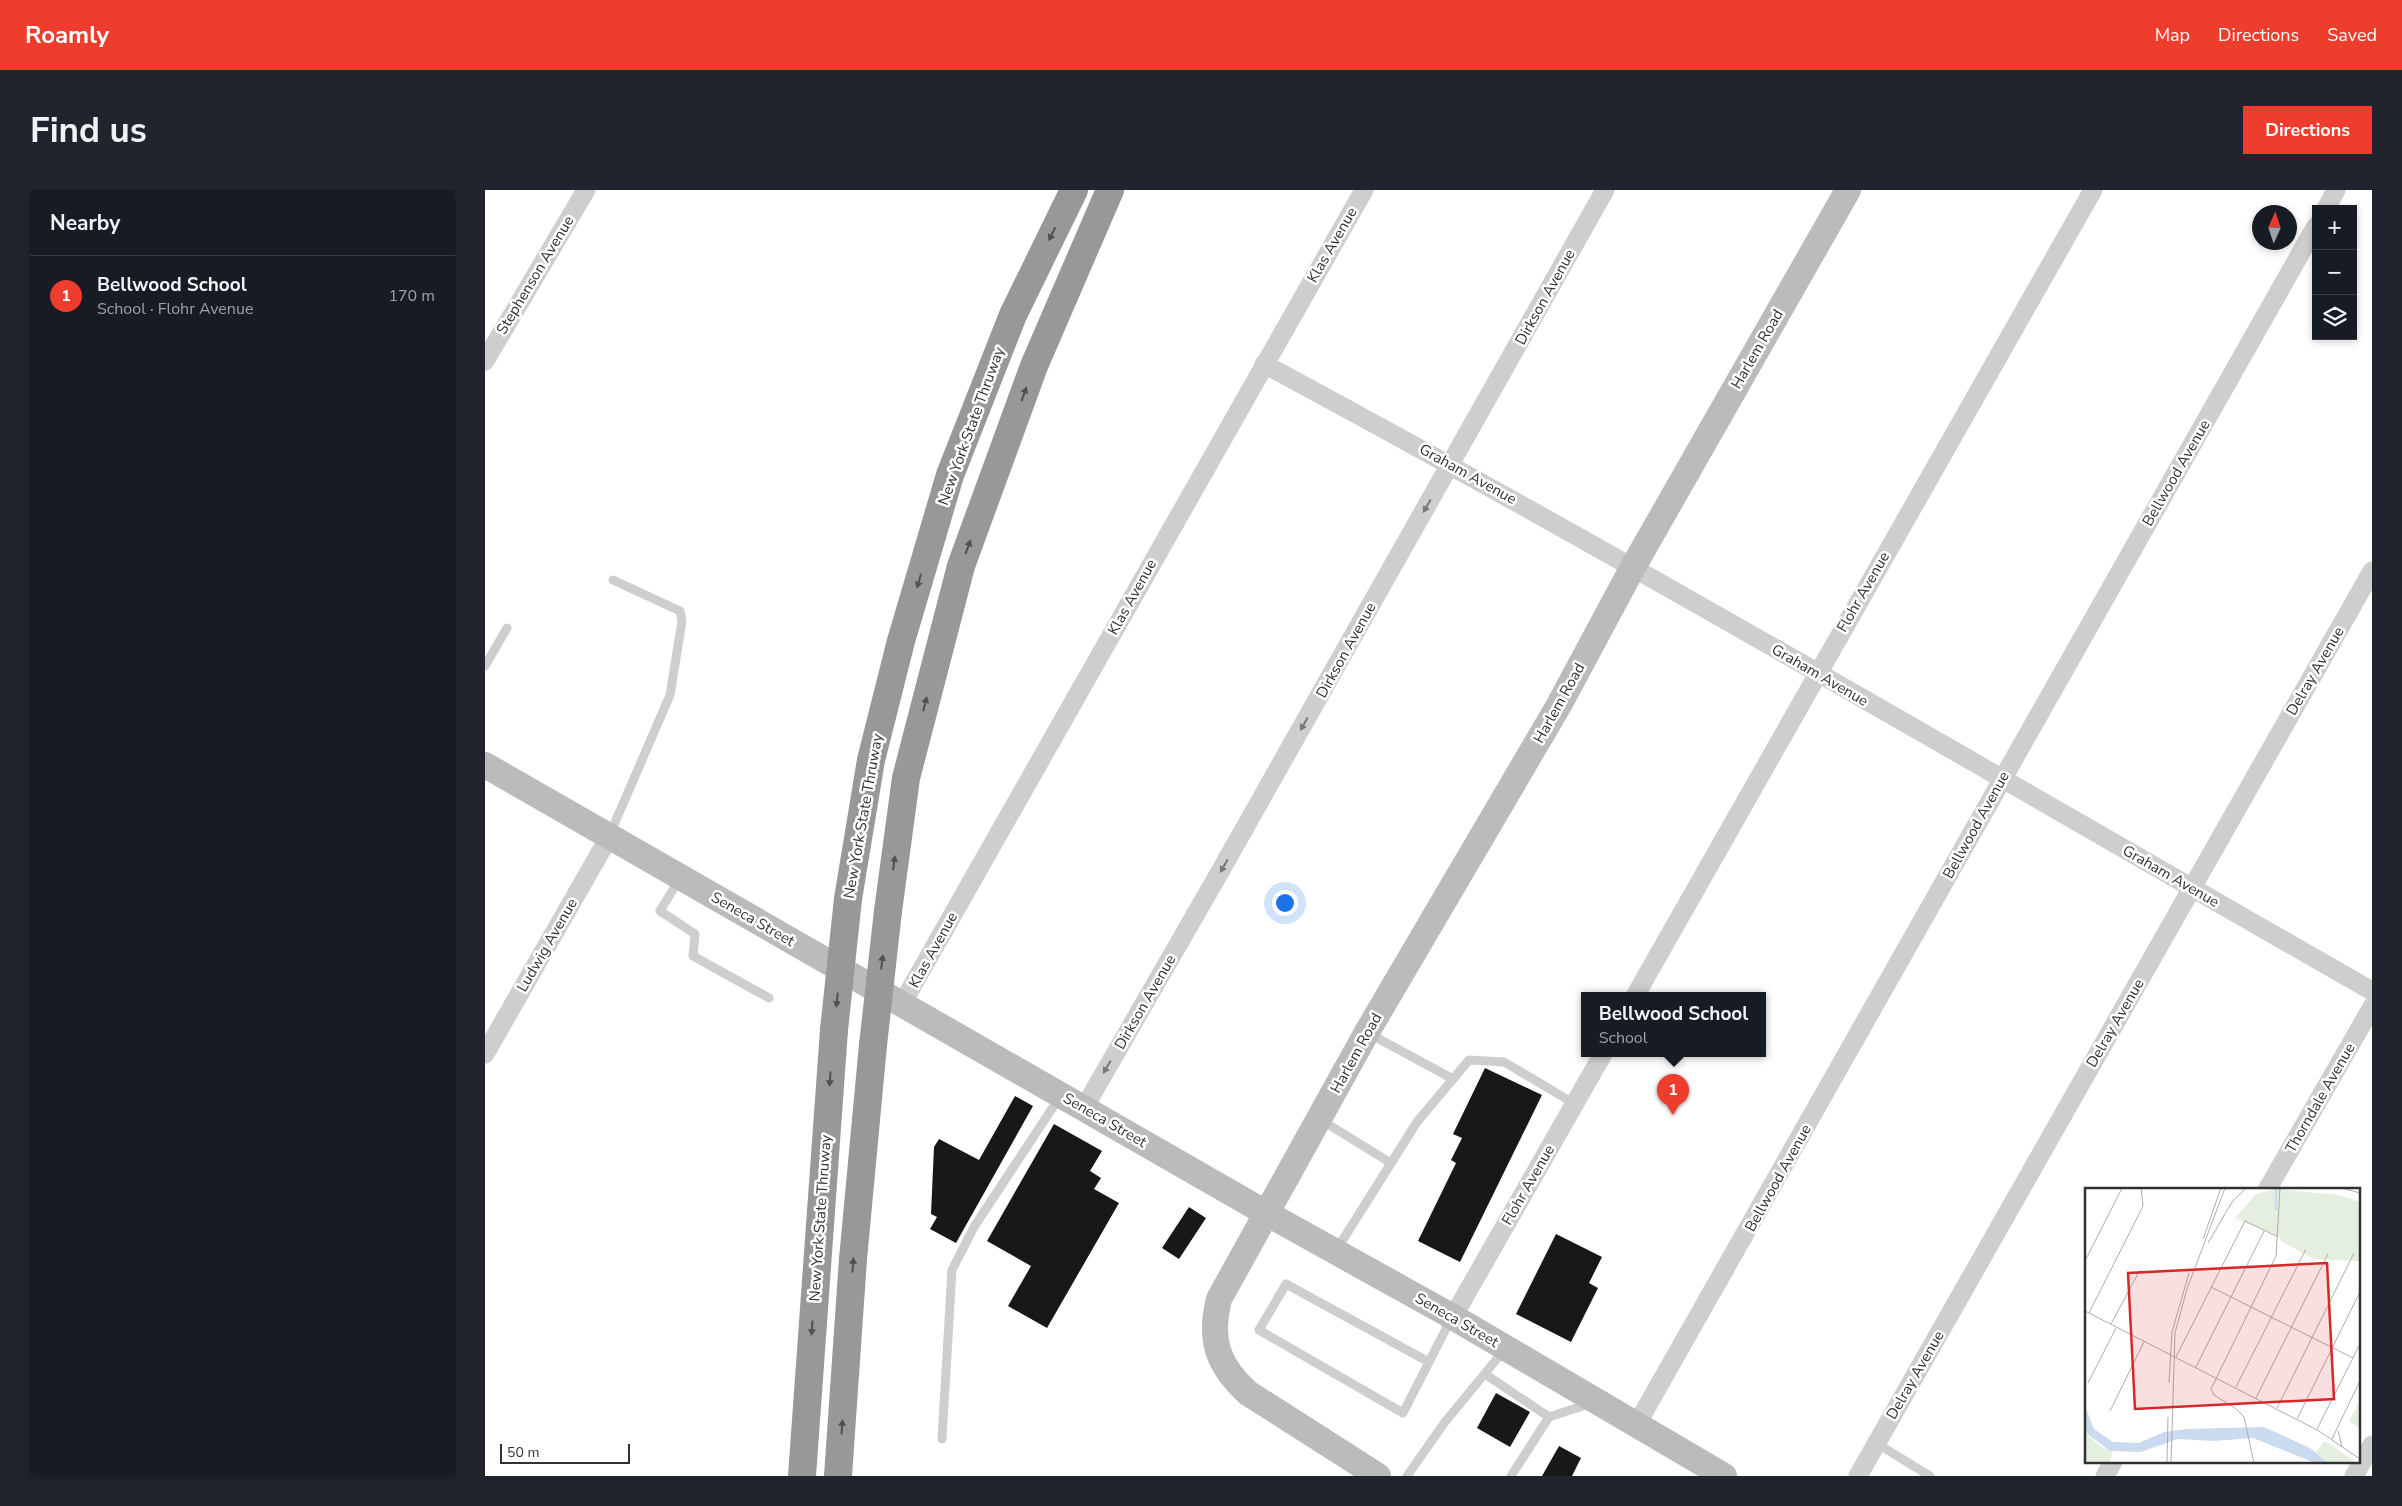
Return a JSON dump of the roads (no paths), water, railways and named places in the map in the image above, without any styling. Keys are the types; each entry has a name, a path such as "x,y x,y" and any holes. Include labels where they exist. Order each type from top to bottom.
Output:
{"highway":[{"name":"New York State Thruway","path":"802,1476 834,1030 848,899 871,760 901,641 950,475 1013,315 1074,190"},
{"path":"838,1476 853,1259 873,1045 888,911 906,778 961,566 1034,366 1110,190"}],"main road":[{"name":"Harlem Road","path":"1378,1476 1248,1393 1225,1369 1219,1354 1215,1335 1215,1317 1219,1298 1367,1032 1559,705 1633,567 1848,190"},
{"name":"Seneca Street","path":"485,766 1266,1213 1453,1316 1724,1476"}],"street":[{"name":"Stephenson Avenue","path":"485,361 585,190"},
{"name":"Klas Avenue","path":"902,1004 1363,190"},
{"name":"Dirkson Avenue","path":"1084,1108 1605,190"},
{"name":"Flohr Avenue","path":"1637,992 2093,190"},
{"path":"2328,205 2336,190"},
{"name":"Bellwood Avenue","path":"1637,1424 2312,233"},
{"name":"Graham Avenue","path":"1264,364 1451,464 2372,991"},
{"name":"Delray Avenue","path":"1858,1476 2372,571"},
{"name":"Ludwig Avenue","path":"485,1054 609,837"},
{"name":"Thorndale Avenue","path":"2268,1188 2372,1007"},
{"name":"Flohr Avenue","path":"1453,1316 1601,1057"},
{"path":"2354,1476 2372,1445"},
{"path":"2105,1476 2112,1464"}],"lane":[{"path":"609,837 670,695 682,621 680,611 613,580"},
{"path":"485,666 507,628"},
{"path":"680,877 660,911 695,934 693,956 769,998"},
{"path":"1367,1032 1453,1079"},
{"path":"1336,1252 1417,1122 1469,1060 1504,1062 1575,1104"},
{"path":"942,1439 952,1270 974,1227 1061,1095"},
{"path":"1319,1119 1391,1163"},
{"path":"1429,1362 1286,1284 1259,1330 1403,1413 1453,1316"},
{"path":"1407,1476 1445,1422 1506,1348"},
{"path":"1485,1374 1549,1417"},
{"path":"1511,1476 1549,1417 1598,1401"},
{"path":"1876,1443 1930,1476"}],"place":[{"name":"Bellwood School","path":"1673,1115"}]}
